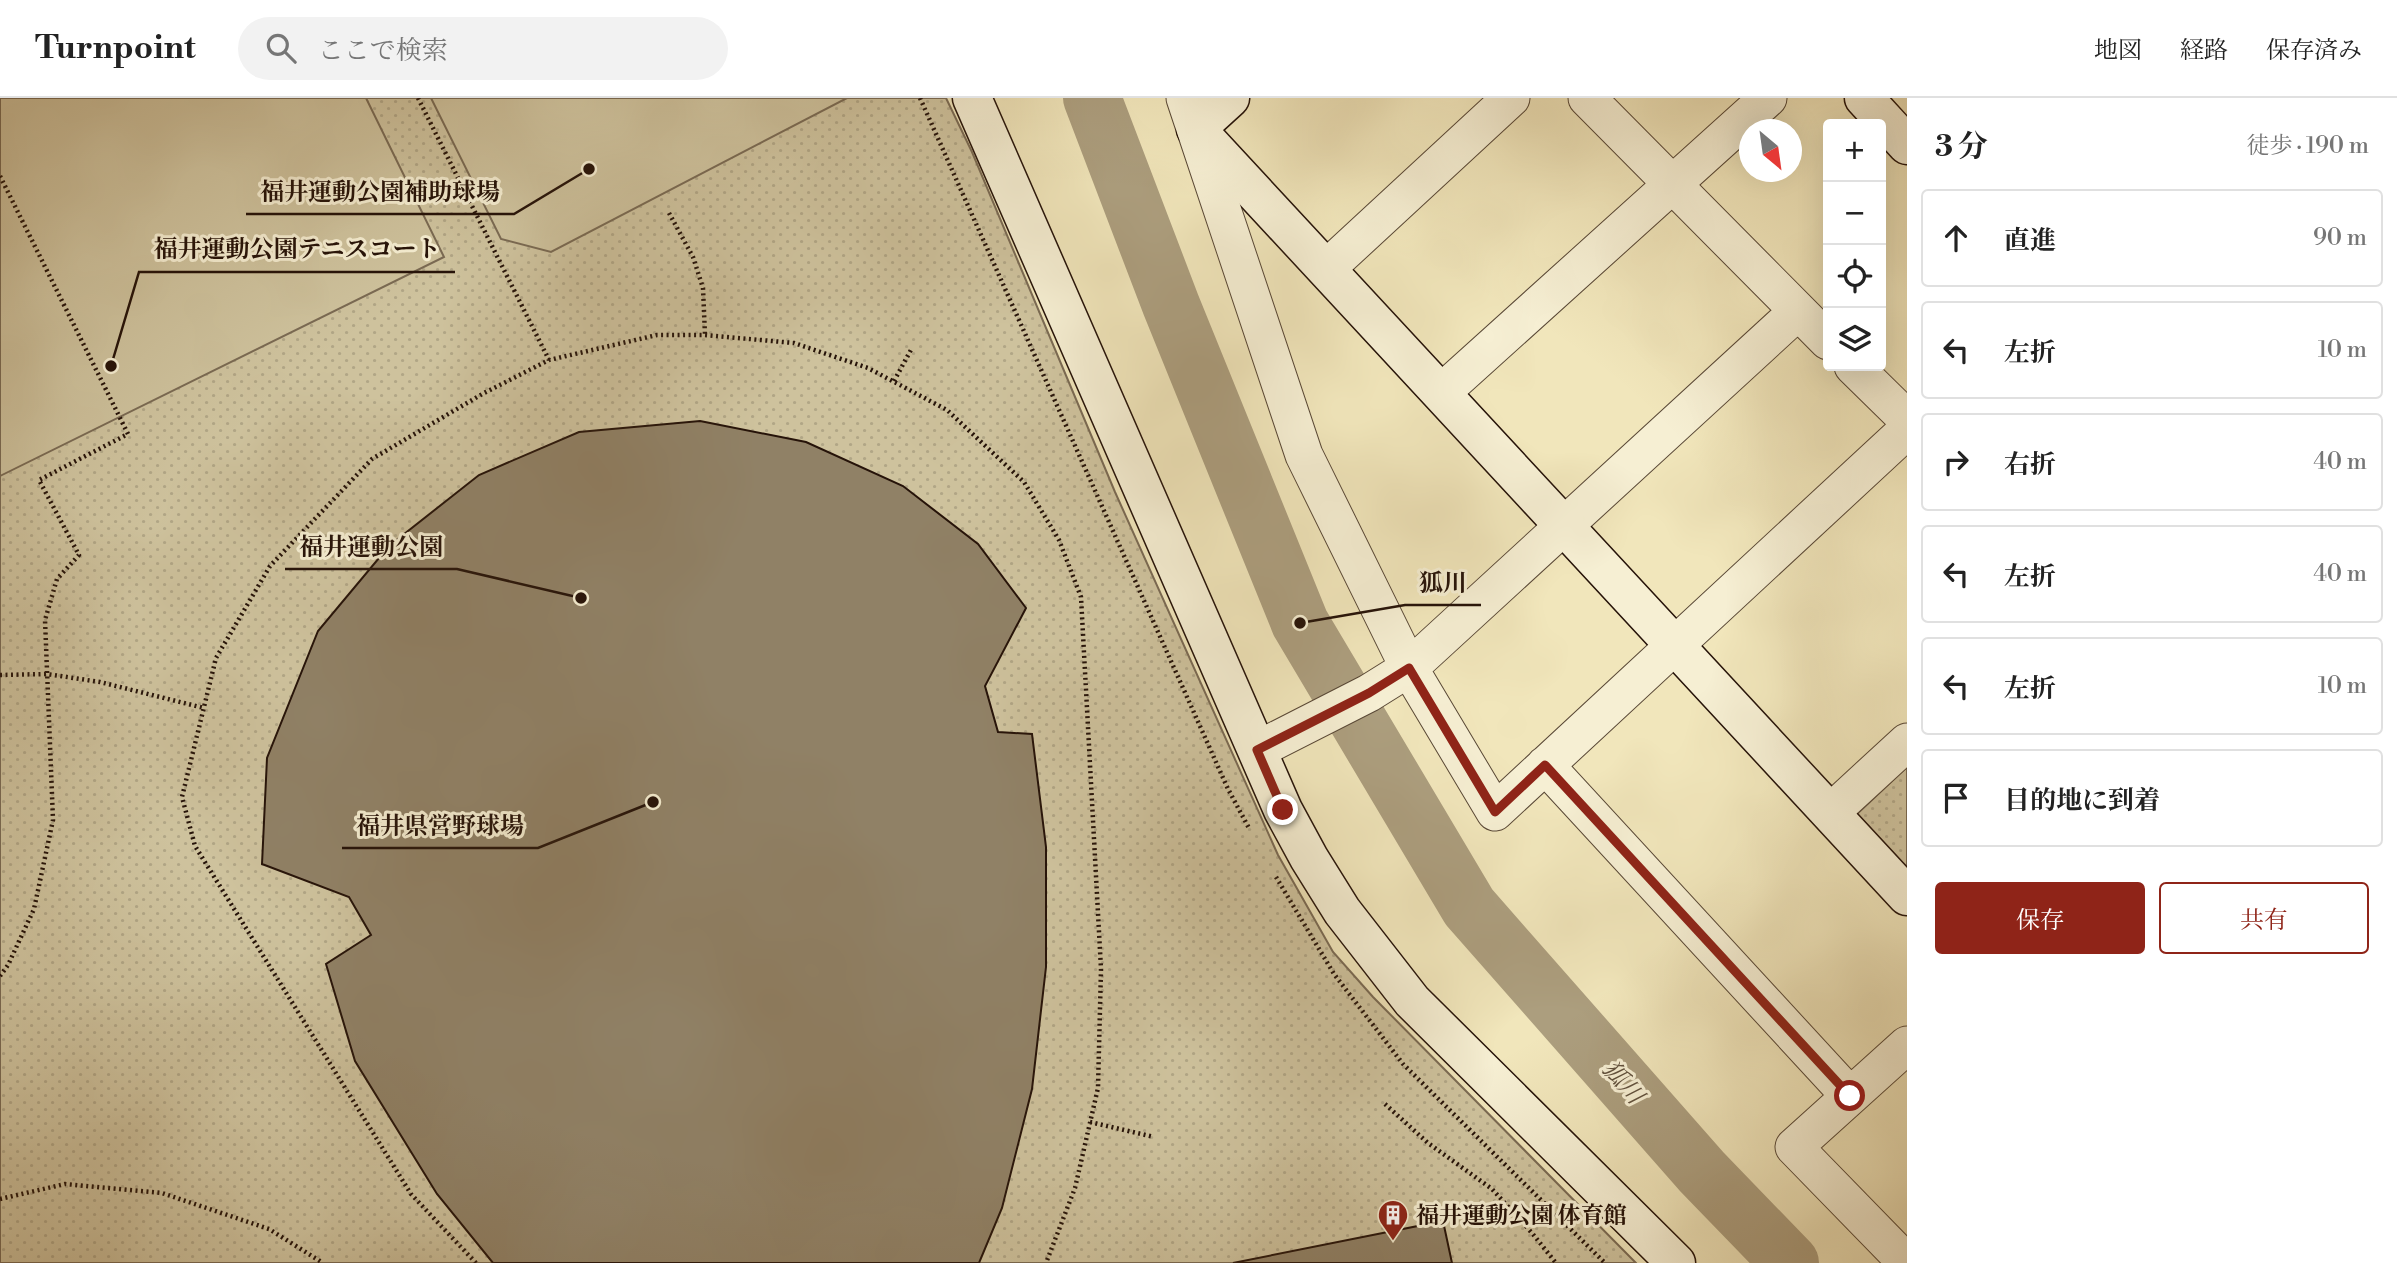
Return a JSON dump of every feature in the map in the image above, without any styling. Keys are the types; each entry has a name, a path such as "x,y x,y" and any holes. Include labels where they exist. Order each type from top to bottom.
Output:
{"street":[{"path":"972,98 1269,744 1283,810 1309,858 1342,911 1412,1001 1676,1263"},
{"path":"1191,113 1230,98"},
{"path":"1325,269 1511,98"},
{"path":"1587,98 1823,336"},
{"path":"1441,393 1768,98"},
{"path":"1864,98 1907,145"},
{"path":"1191,113 1325,269 1907,897"},
{"path":"1191,113 1304,454 1409,668 1495,812 1907,430"},
{"path":"1269,744 1369,693 1409,668 1798,311"},
{"path":"1858,371 1907,419"},
{"path":"1830,813 1907,742"},
{"path":"1545,765 1850,1096"},
{"path":"1903,1262 1794,1147 1907,1045"}],"path":[{"path":"418,98 549,360"},
{"path":"920,98 1228,789 1253,834"},
{"path":"0,176 128,434 39,480 79,555 57,579 45,620 53,820 34,909 8,965 0,976"},
{"path":"668,213 693,257 703,288 705,335"},
{"path":"476,1263 411,1194 195,846 182,797 216,658 270,566 372,459 484,393 549,360 657,335 705,335 794,344 869,368 947,410 1024,482 1059,540 1081,597 1101,969 1098,1088 1075,1188 1046,1263"},
{"path":"894,382 912,348"},
{"path":"0,675 47,674 100,682 204,708"},
{"path":"1271,869 1334,974 1396,1056 1452,1115 1605,1263"},
{"path":"1385,1104 1429,1143 1492,1189 1556,1263"},
{"path":"1090,1122 1154,1137"},
{"path":"0,1199 65,1184 162,1193 270,1229 323,1263"}],"shaded area":[{"path":"0,98 946,98 972,152 1115,492 1278,855 1333,952 1373,997 1636,1263 0,1263"},
{"path":"0,98 366,98 444,257 0,476"},
{"path":"431,98 847,98 551,252 501,239"},
{"path":"1907,767 1907,871 1857,814"}],"building":[{"path":"700,421 806,442 903,486 978,544 1026,608 985,686 998,732 1032,734 1046,847 1046,967 1032,1089 1002,1208 979,1263 493,1263 437,1194 355,1061 326,964 371,935 349,897 262,864 267,758 318,631 389,546 479,475 579,432"},
{"name":"福井運動公園 体育館","path":"1443,1221 1452,1263 1233,1263"}],"waterway":[{"name":"狐川","path":"1092,98 1171,305 1300,623 1469,907 1702,1172 1790,1263"}],"place":[{"name":"福井運動公園補助球場","path":"589,169"},
{"name":"福井運動公園テニスコート","path":"111,366"},
{"name":"福井運動公園","path":"581,598"},
{"name":"狐川","path":"1300,623"},
{"name":"福井県営野球場","path":"653,802"},
{"name":"福井運動公園 体育館","path":"1393,1242"}],"route":[{"path":"1283,810 1257,750 1369,693 1409,668 1495,812 1545,765 1850,1096"}]}
